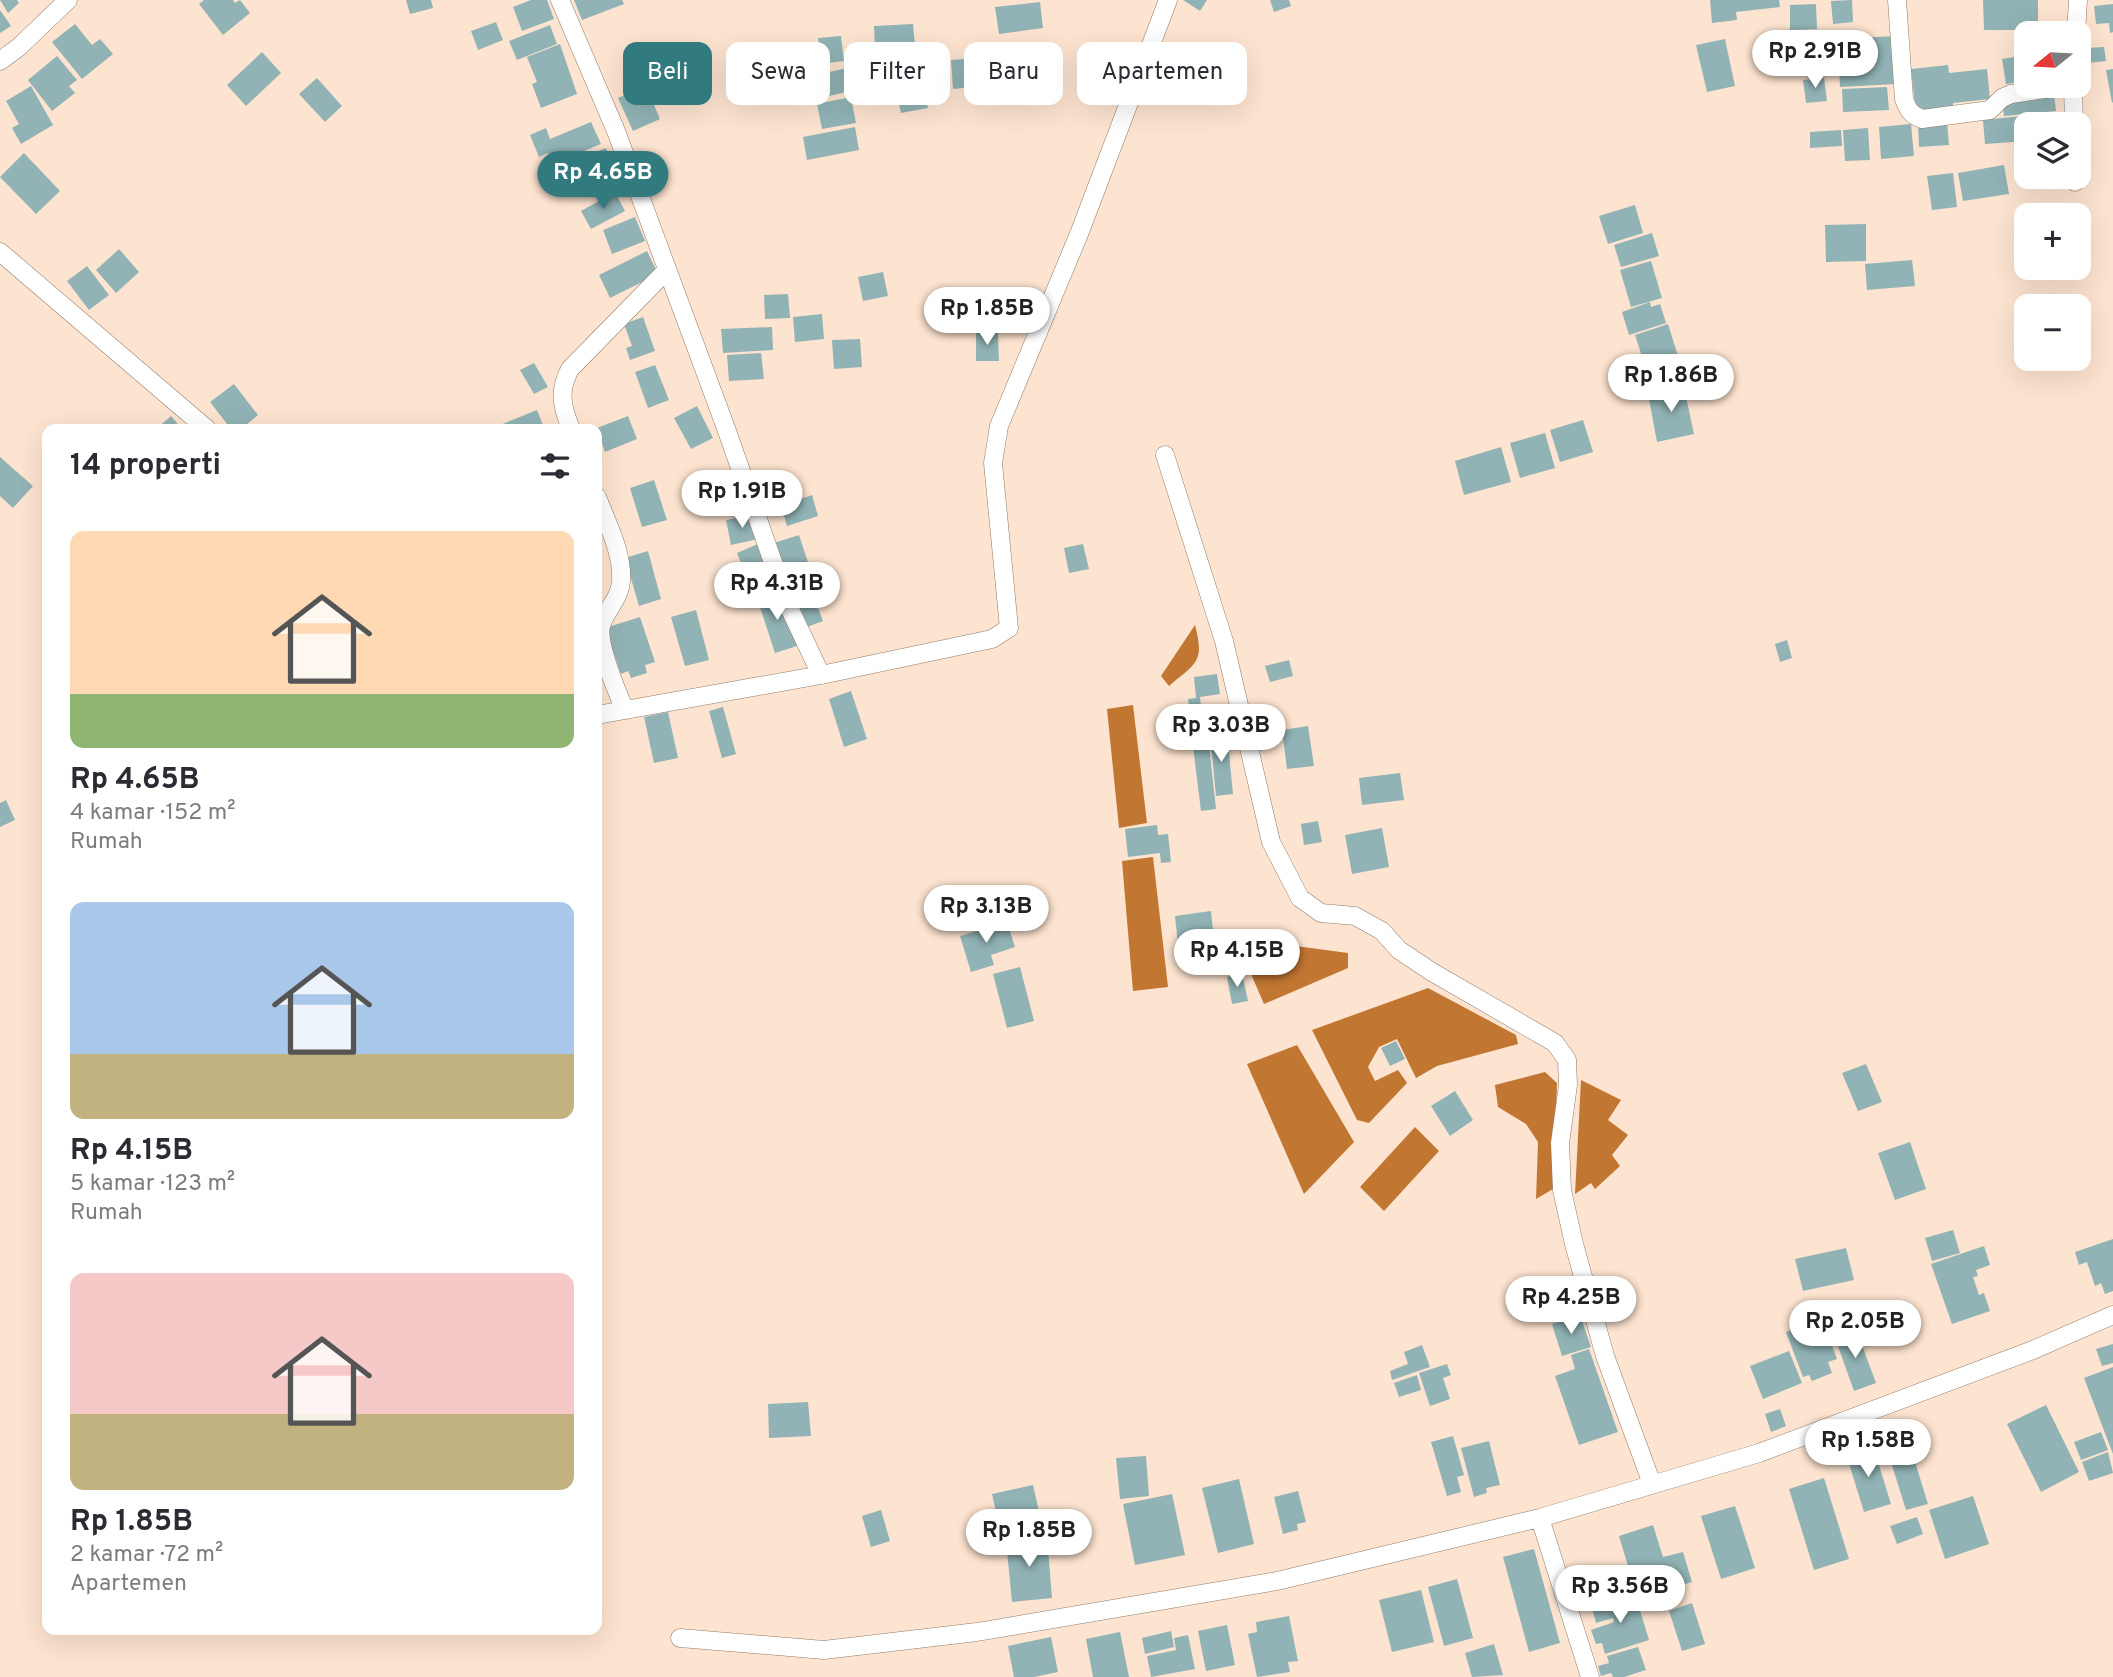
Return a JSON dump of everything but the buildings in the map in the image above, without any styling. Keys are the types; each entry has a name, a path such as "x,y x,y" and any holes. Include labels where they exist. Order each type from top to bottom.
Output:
{"street":[{"path":"0,61 19,47 68,0"},
{"path":"560,0 616,131 727,431 788,606 821,675"},
{"path":"602,714 821,675 992,639 1009,628 993,463 999,426 1079,234 1168,0"},
{"path":"1897,0 1904,99 1913,116 1922,119 1990,110 2014,94"},
{"path":"2077,21 2078,0"},
{"path":"0,251 201,424"},
{"path":"569,424 562,406 564,381 570,369 667,270"},
{"path":"1166,455 1224,641 1271,842 1300,898 1321,913 1354,916 1382,931 1399,950 1432,972 1555,1043 1567,1060 1568,1085 1560,1143 1562,1190 1605,1356 1652,1484"},
{"path":"602,511 621,569 619,595 602,624"},
{"path":"602,632 606,657 625,710"},
{"path":"680,1638 824,1650 977,1632 1277,1581 1540,1518 1759,1452 2033,1350 2113,1315"},
{"path":"1540,1518 1590,1677"}],"shaded area":[{"path":"1195,625 1199,647 1196,661 1169,686 1161,676"},
{"path":"1133,705 1147,823 1119,828 1107,709"},
{"path":"1153,857 1168,987 1133,991 1122,861"},
{"path":"1273,943 1348,953 1348,968 1264,1004 1251,974"},
{"path":"1428,988 1516,1035 1518,1044 1437,1066 1416,1078 1397,1039 1379,1047 1368,1067 1375,1081 1398,1070 1407,1083 1369,1123 1357,1120 1312,1030"},
{"path":"1297,1045 1354,1142 1304,1194 1247,1064"},
{"path":"1545,1072 1557,1083 1553,1189 1536,1199 1538,1142 1526,1124 1498,1107 1495,1085"},
{"path":"1581,1080 1621,1100 1608,1120 1628,1135 1612,1155 1620,1166 1595,1189 1591,1183 1575,1194"},
{"path":"1415,1127 1439,1151 1384,1211 1360,1187"}]}
